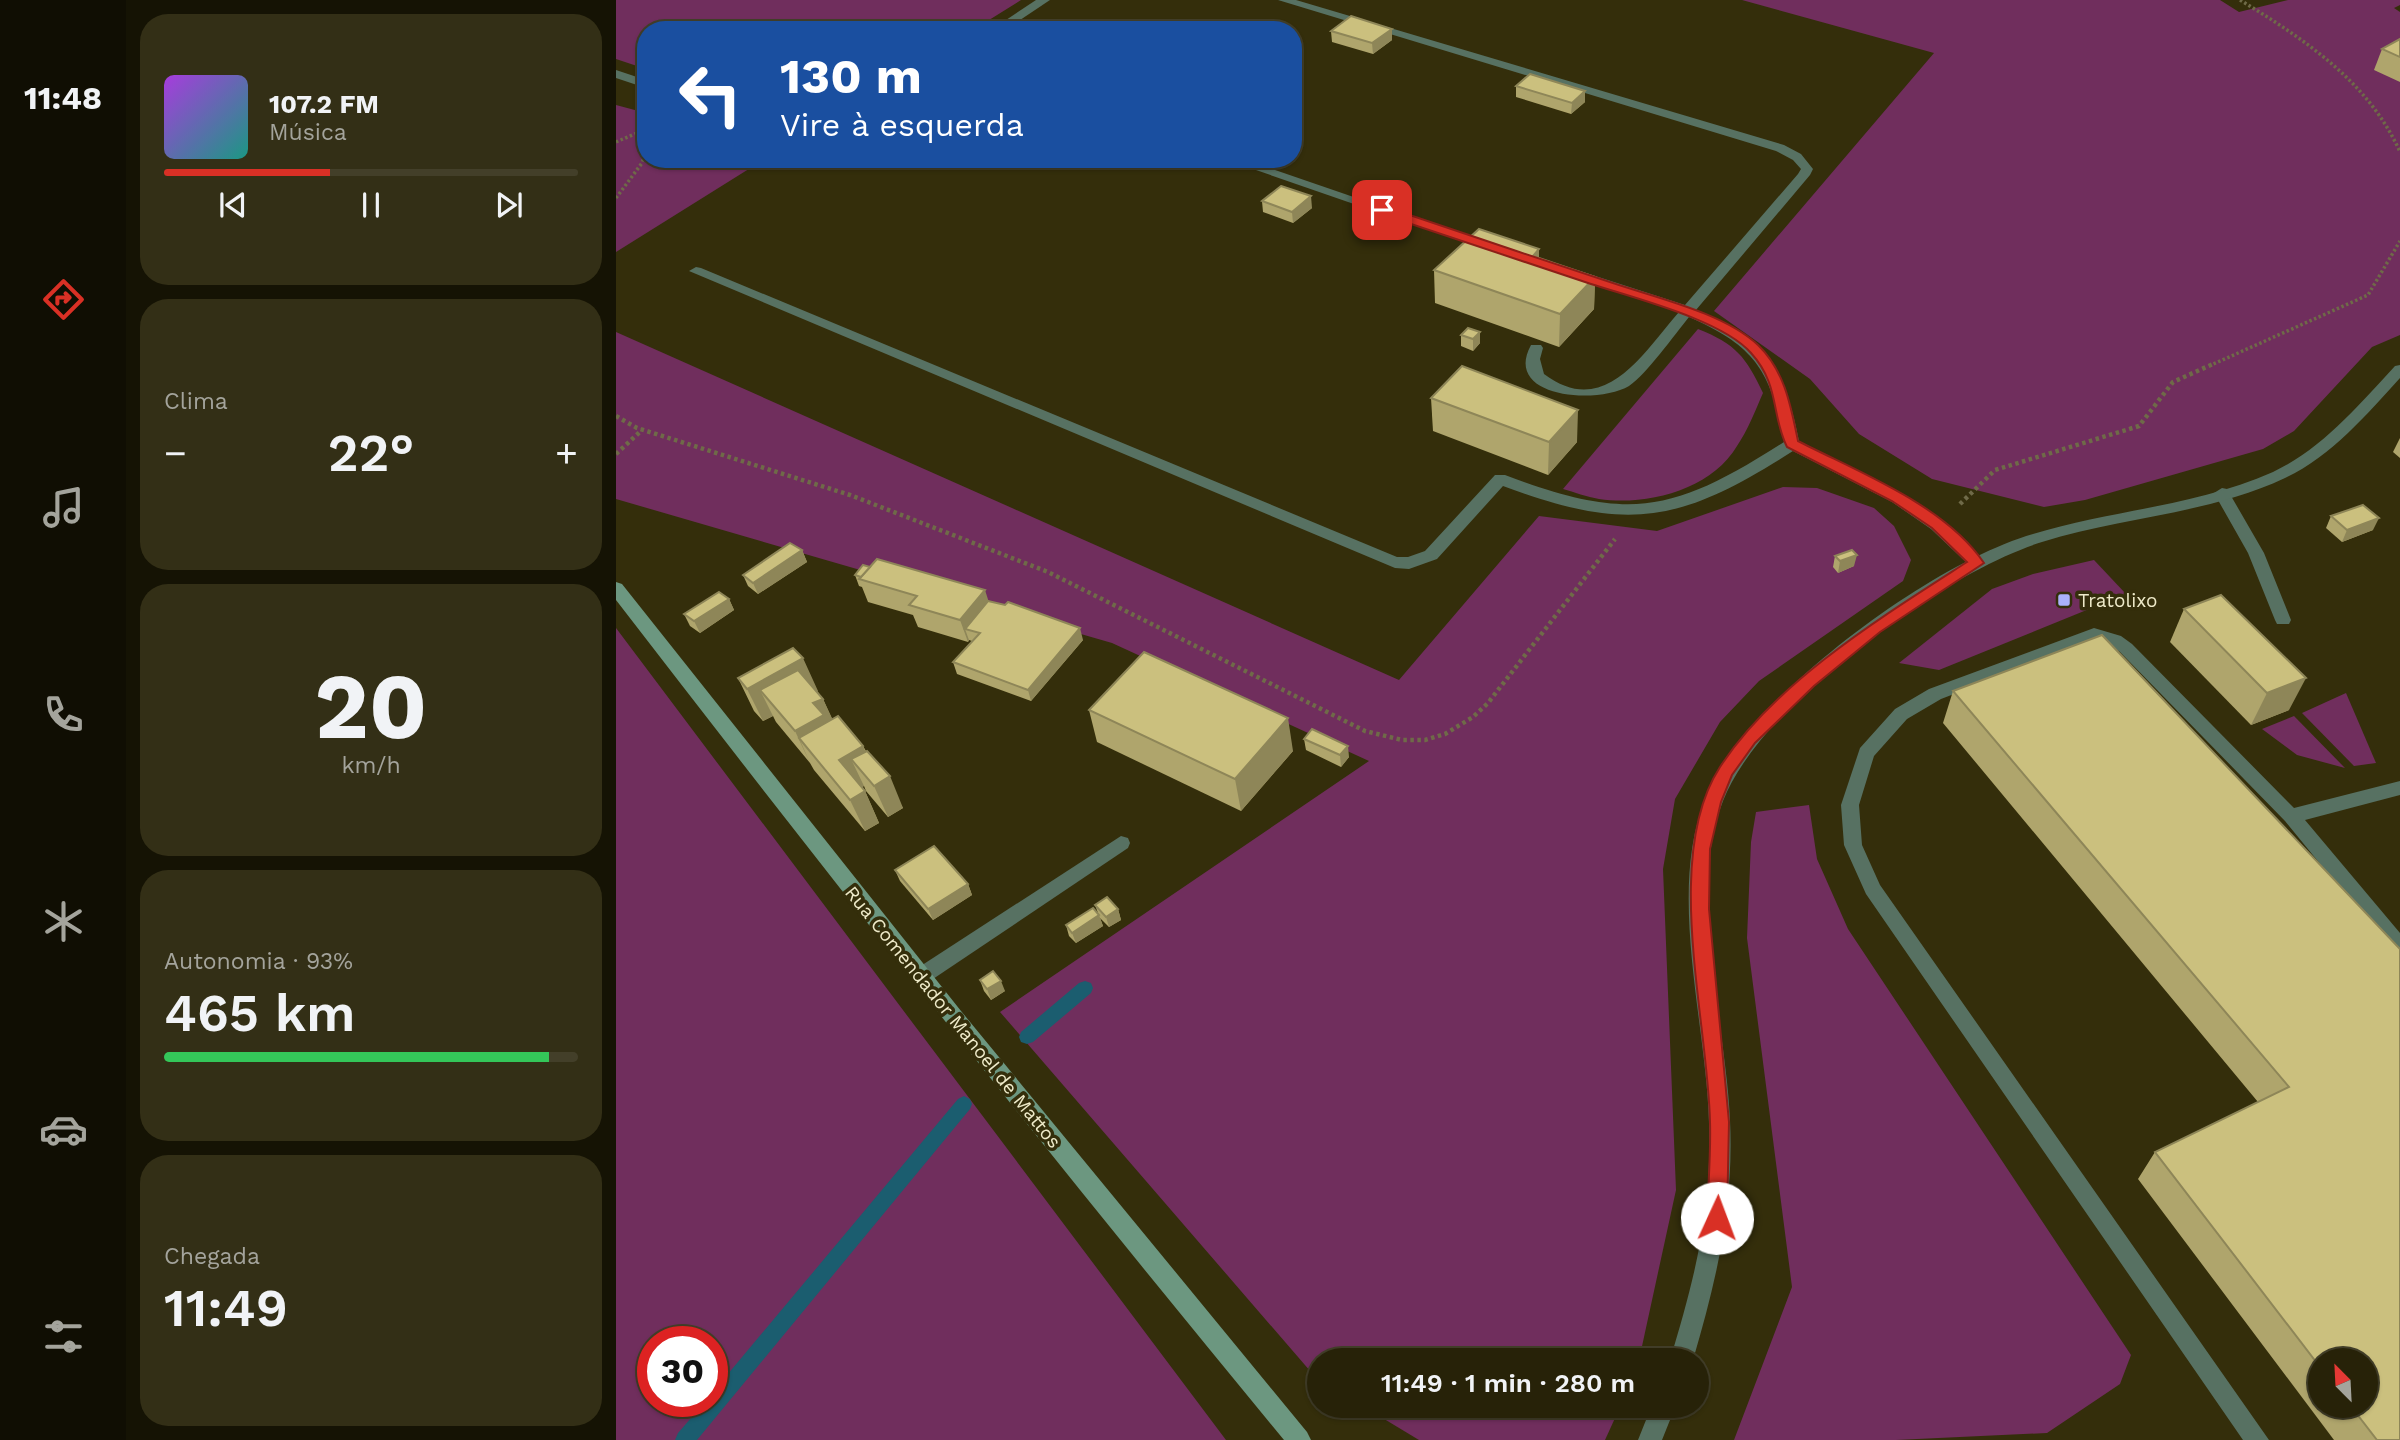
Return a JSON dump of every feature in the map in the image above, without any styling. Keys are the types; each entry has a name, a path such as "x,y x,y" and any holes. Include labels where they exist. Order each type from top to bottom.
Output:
{"street":[{"path":"1011,21 1044,0"},
{"path":"1284,0 1780,148 1797,157 1807,169 1627,380 1615,388 1579,393 1551,386 1539,378 1532,367 1530,358 1536,348"},
{"path":"616,74 637,81"},
{"path":"1257,168 1504,251"},
{"path":"1556,268 1686,311 1739,336 1755,349 1771,370 1782,395 1792,444"},
{"path":"696,271 1395,562 1409,563 1431,555 1500,479 1552,500 1604,512 1651,509 1677,505 1710,494 1752,471 1792,444"},
{"path":"1684,1348 1704,1281 1717,1218 1720,1122 1700,909 1702,849 1712,802 1725,772 1749,739 1808,682 1875,628 1977,563 2033,540 2081,525 2222,494 2279,475 2313,455 2348,424 2400,369"},
{"path":"1792,444 1897,498 1937,525 1977,563"},
{"path":"2222,494 2256,553 2283,620"},
{"name":"Rua Comendador Manoel de Mattos","path":"616,588 920,976 1299,1440"},
{"path":"2257,1440 1873,889 1853,845 1850,805 1866,753 1901,714 1935,694 2094,634 2115,640 2126,648 2291,816 2400,947"},
{"path":"2291,816 2400,788"},
{"path":"920,976 1121,843"},
{"path":"1650,1440 1659,1418"}],"path":[{"path":"2240,0 2276,21 2346,76 2393,131 2400,152"},
{"path":"616,142 637,133"},
{"path":"616,198 638,168"},
{"path":"1937,525 1995,470 2139,426 2174,382 2368,295 2400,242"},
{"path":"616,416 643,429 850,495 1048,572 1365,731 1416,741 1443,734 1470,721 1616,539 1651,509"},
{"path":"616,454 643,429"}],"shaded area":[{"path":"616,0 1021,0 987,21 637,21 637,66 616,59"},
{"path":"1742,0 2220,0 2239,12 2288,0 2400,0 2400,5 2394,8 2400,12 2400,335 2372,347 2294,431 2263,449 2085,500 2044,507 1932,479 1859,434 1810,379 1714,311 1934,53"},
{"path":"616,105 637,111 637,168 751,168 616,252"},
{"path":"1698,329 1731,346 1745,361 1763,393 1745,434 1726,461 1695,484 1657,497 1618,501 1585,496 1563,489"},
{"path":"616,332 1399,680 1539,516 1657,531 1783,487 1817,488 1874,508 1894,526 1911,560 1903,581 1759,681 1720,722 1675,799 1663,869 1676,1190 1642,1348 1307,1348 1307,1367 1000,1012 1369,761 1112,643 616,499"},
{"path":"2094,560 2126,594 1939,670 1899,663 1992,589 2033,574"},
{"path":"616,628 1226,1440 616,1440"},
{"path":"2346,693 2376,763 2354,766 2302,713"},
{"path":"2294,716 2345,768 2297,755 2262,729"},
{"path":"1809,805 1817,859 1848,929 2131,1355 2120,1384 2047,1433 1896,1440 1734,1440 1792,1287 1747,938 1751,842 1756,812"},
{"path":"1383,1418 1615,1418 1605,1440 1419,1440"}],"building":[{"path":"1351,16 1392,29 1372,43 1331,31"},
{"path":"2400,39 2400,57 2382,49"},
{"path":"1530,74 1585,91 1572,103 1516,86"},
{"path":"1281,186 1311,196 1292,212 1262,201"},
{"path":"1479,229 1539,249 1533,256 1595,277 1560,314 1434,270"},
{"path":"1468,328 1480,332 1473,339 1461,335"},
{"path":"1462,366 1578,410 1549,442 1431,398"},
{"path":"2363,505 2379,518 2347,530 2331,516"},
{"path":"790,543 802,550 753,583 743,575"},
{"path":"1852,550 1857,555 1840,561 1835,556"},
{"path":"877,559 985,590 960,620 909,605 917,596 859,579"},
{"path":"863,565 870,567 861,577 855,575"},
{"path":"719,592 729,599 694,621 684,614"},
{"path":"2221,595 2306,678 2267,693 2184,609"},
{"path":"988,601 1005,605 1008,602 1080,628 1028,690 953,662 980,633 965,629"},
{"path":"2102,635 2400,949 2400,1440 2377,1440 2360,1418 2378,1418 2378,1348 2308,1348 2308,1351 2155,1152 2289,1087 1953,691"},
{"path":"793,648 803,658 747,689 738,678"},
{"path":"1144,652 1288,718 1235,779 1089,710"},
{"path":"798,670 823,699 813,703 824,715 795,731 760,690"},
{"path":"838,716 863,746 839,760 865,791 850,800 799,738"},
{"path":"1312,729 1348,746 1340,755 1304,739"},
{"path":"867,751 890,776 874,786 851,759"},
{"path":"934,846 968,884 928,909 895,870"},
{"path":"1107,897 1118,909 1106,917 1095,905"},
{"path":"1093,908 1099,915 1072,933 1066,925"},
{"path":"993,971 1001,981 987,989 980,980"}],"waterway":[{"path":"1027,1037 1085,988"},
{"path":"685,1440 964,1104"}],"place":[{"name":"Tratolixo","path":"2064,600"}],"route":[{"path":"1382,210 1686,311 1739,336 1755,349 1771,370 1782,395 1792,444 1897,498 1937,525 1977,563 1875,628 1808,682 1749,739 1725,772 1712,802 1702,849 1700,909 1720,1122 1717,1218"}]}
